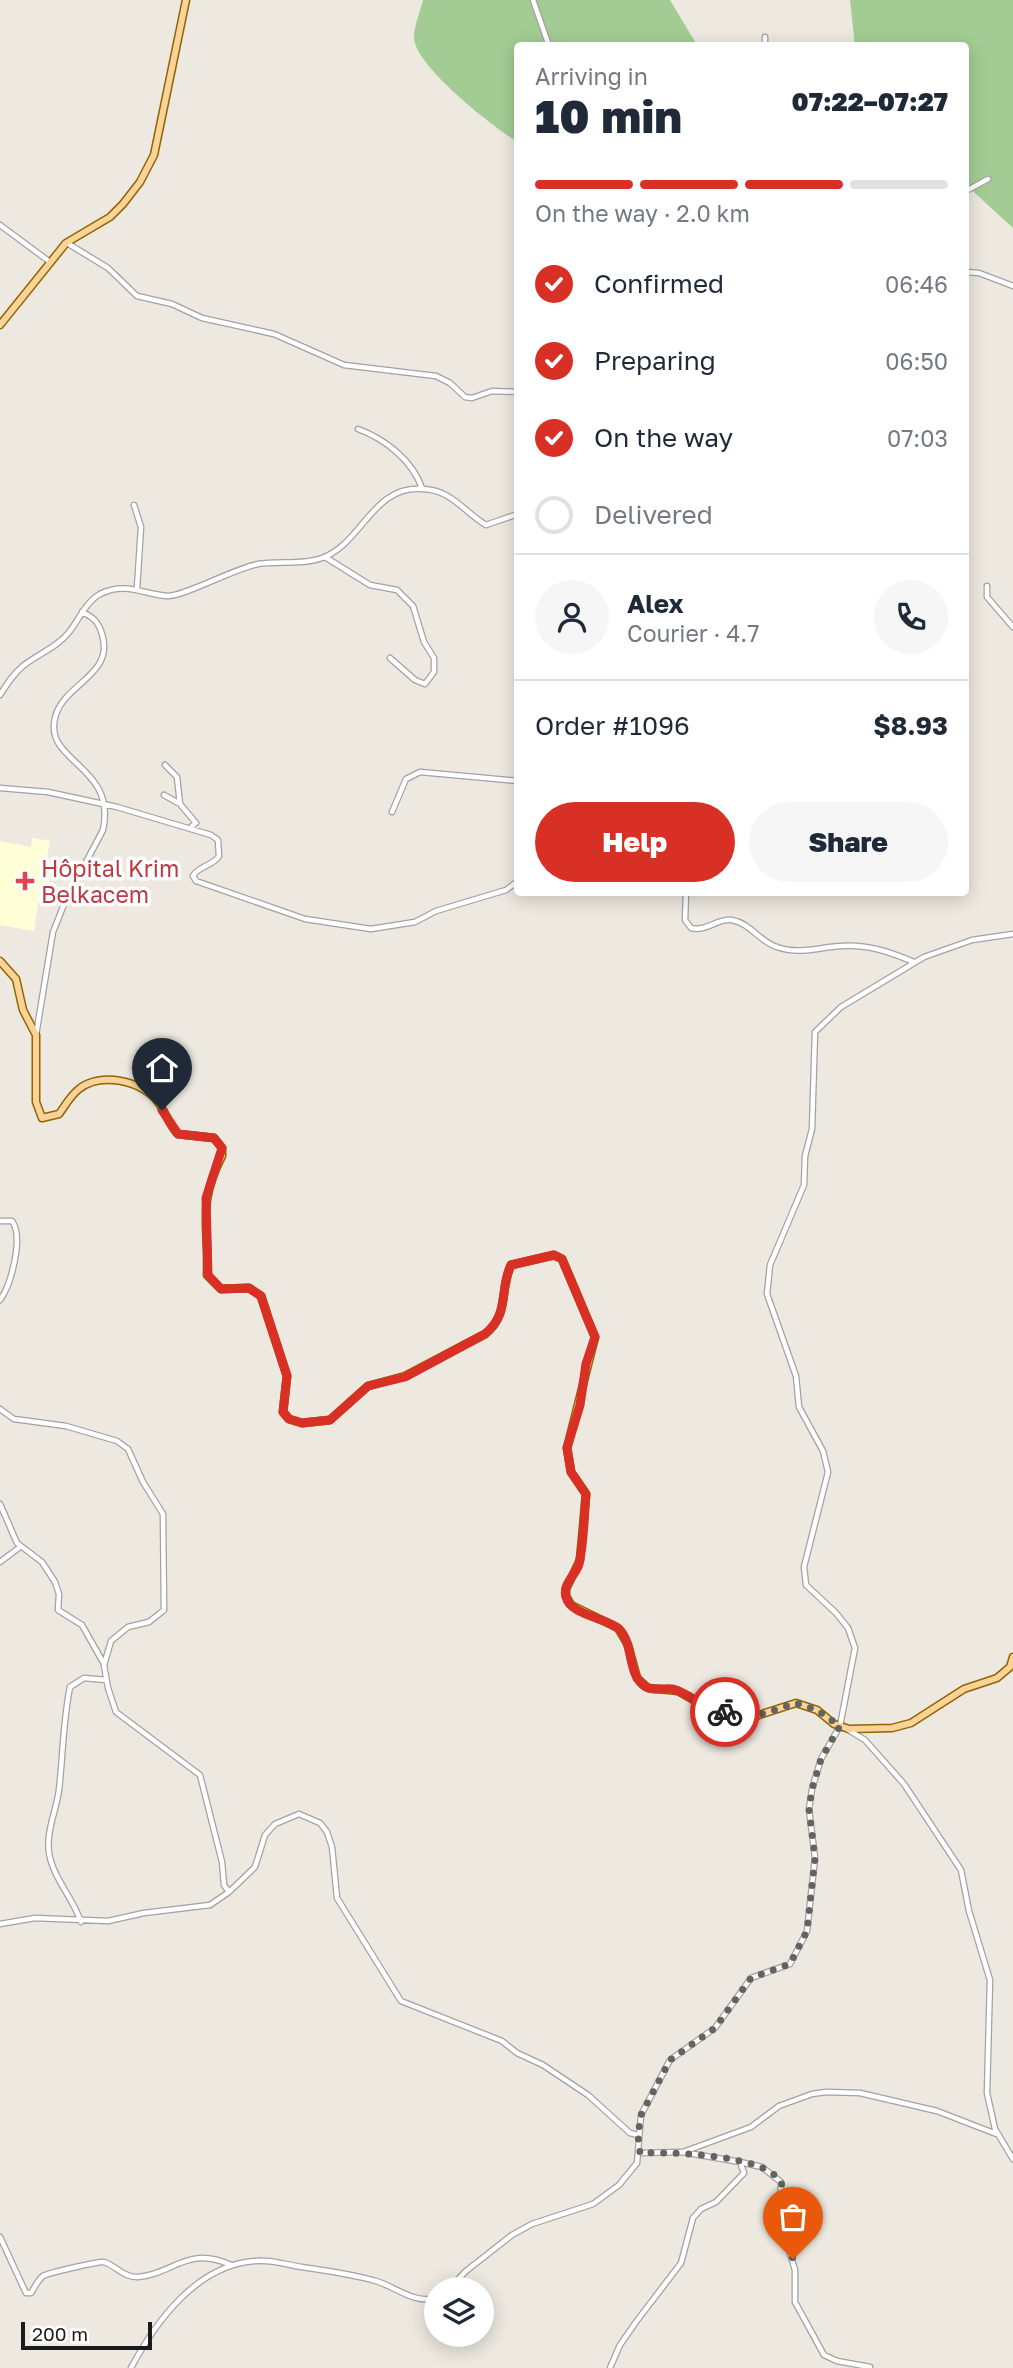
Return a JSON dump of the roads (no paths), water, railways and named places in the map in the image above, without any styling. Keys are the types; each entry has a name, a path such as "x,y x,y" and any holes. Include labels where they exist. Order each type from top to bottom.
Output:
{"main road":[{"path":"0,325 66,243 114,214 151,163 186,0"},
{"path":"0,961 16,979 23,1010 36,1035 36,1102 42,1118 58,1114 71,1097 87,1084 116,1080 152,1097 178,1134 214,1138 218,1141 222,1156 210,1178 206,1198 208,1275 221,1289 249,1288 261,1296 287,1376 283,1412 289,1419 302,1423 330,1420 368,1386 405,1377 485,1334 494,1327 502,1312 511,1265 554,1255 562,1259 595,1337 586,1364 580,1405 567,1448 571,1472 586,1494 580,1560 566,1589 567,1601 618,1628 628,1645 637,1678 648,1688 678,1691 710,1710 759,1715 789,1704 803,1704 842,1727 892,1728 911,1723 964,1689 998,1678 1010,1667 1013,1657"}],"street":[{"path":"533,0 549,42"},
{"path":"765,37 765,42"},
{"path":"969,189 988,179"},
{"path":"0,225 50,262"},
{"path":"66,243 108,268 137,296 172,304 202,318 274,334 344,365 436,376 450,383 465,397 492,391 514,392"},
{"path":"969,272 979,273 1013,286"},
{"path":"358,429 381,438 418,477 422,488"},
{"path":"0,695 10,679 24,665 69,633 82,612 100,594 137,588 170,596 257,564 325,556 341,546 375,506 403,492 422,488 457,499 486,525 514,515"},
{"path":"134,505 141,527 137,588"},
{"path":"325,556 370,585 397,590 413,606 424,642 434,658 434,672 425,684 415,680 390,658"},
{"path":"987,586 987,597 1013,626"},
{"path":"36,1035 53,932 65,902 103,830 105,805 98,784 65,753 54,732 59,708 69,694 100,667 104,655 101,630 95,619 82,612"},
{"path":"165,765 177,777 180,804"},
{"path":"392,812 406,779 420,772 514,781"},
{"path":"0,788 48,792 191,826 211,835 220,847 215,863 193,876 196,881 305,919 371,929 415,922 436,911 506,890 514,884"},
{"path":"164,795 180,804 196,823 191,826"},
{"path":"685,896 685,920 691,928 706,928 726,919 734,920 744,923 775,947 814,951 858,945 883,949 915,962"},
{"path":"460,2277 512,2235 532,2224 604,2198 631,2174 640,2153 638,2135 641,2115 650,2092 670,2060 715,2028 751,1978 790,1964 803,1942 807,1931 815,1871 809,1809 812,1789 821,1759 842,1727 855,1648 848,1628 836,1613 806,1586 804,1567 828,1472 824,1451 799,1407 796,1376 767,1294 770,1265 804,1185 805,1156 812,1129 815,1032 841,1007 915,962 972,940 1013,934"},
{"path":"0,1221 12,1221 16,1231 10,1283 1,1298"},
{"path":"0,1409 14,1419 66,1426 117,1441 132,1455 143,1482 159,1503 165,1525 164,1610 149,1622 128,1627 117,1634 111,1641 104,1665"},
{"path":"0,1504 20,1547 42,1562 59,1594 58,1610 82,1625 104,1665 116,1712 200,1775 222,1862 224,1885 229,1892"},
{"path":"1,1558 20,1547"},
{"path":"81,1922 72,1898 54,1869 48,1832 59,1787 59,1762 70,1687 84,1678 106,1680"},
{"path":"842,1727 865,1740 904,1784 961,1870 975,1934 988,1970 987,2093 999,2135 1013,2159"},
{"path":"0,1924 35,1918 108,1922 144,1913 210,1905 229,1892 255,1867 265,1835 275,1824 299,1814 320,1823 332,1847 337,1898 371,1948 401,2001 502,2041 517,2053 580,2089 630,2133 638,2135"},
{"path":"682,2152 751,2127 779,2106 811,2094 826,2092 860,2093 937,2110 999,2135"},
{"path":"640,2153 682,2152 740,2162 762,2168 780,2182 780,2220 796,2276 795,2302 820,2348 830,2359 870,2367"},
{"path":"610,2368 636,2322 681,2263 692,2218 736,2184 744,2173 740,2162"},
{"path":"0,2237 26,2293 31,2293 43,2276 54,2271 72,2271 87,2262 102,2261 134,2277 151,2275 186,2260 216,2258 231,2265"},
{"path":"131,2368 169,2309 206,2279 231,2265 257,2260 275,2261 370,2280 415,2299 424,2299"}],"place":[{"name":"Hôpital Krim Belkacem","path":"25,881"}]}
